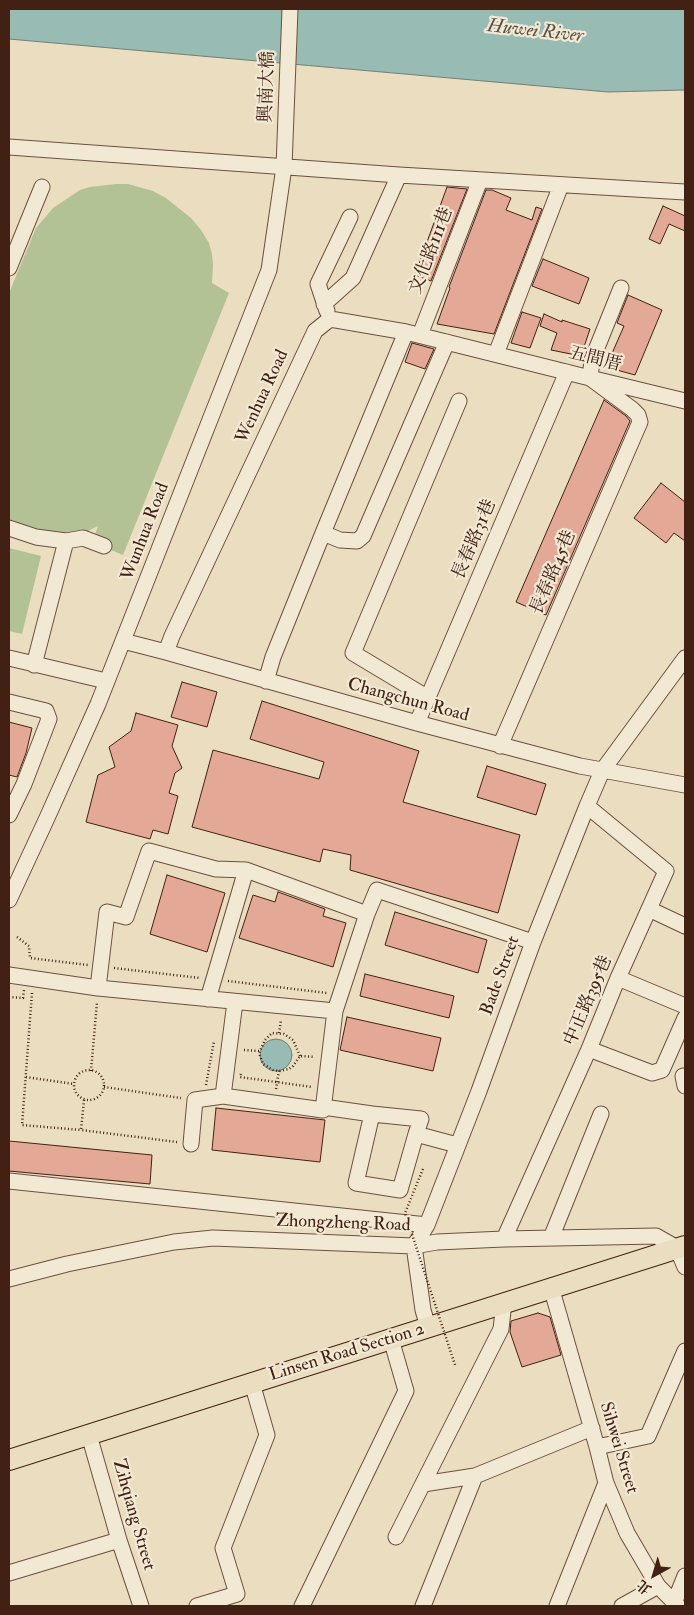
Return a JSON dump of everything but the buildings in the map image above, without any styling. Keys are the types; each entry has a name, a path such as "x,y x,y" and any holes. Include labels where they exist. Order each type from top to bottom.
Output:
{"main road":[{"name":"Linsen Road Section 2","path":"9,1460 551,1287 683,1254"}],"street":[{"name":"興南大橋","path":"284,167 290,9"},
{"path":"9,148 399,175 685,192"},
{"name":"Wunhua Road","path":"9,900 47,818 123,641 269,270 284,167"},
{"path":"324,304 353,278 399,175"},
{"name":"文化路111巷","path":"266,681 273,657 323,533 480,180"},
{"path":"350,217 318,284 330,319 413,334 496,354 561,185"},
{"path":"9,268 42,187"},
{"path":"590,378 592,360 621,288"},
{"name":"Wenhua Road","path":"166,652 315,331 330,319"},
{"path":"323,533 340,540 357,542 363,536 447,342"},
{"name":"五間厝","path":"496,354 685,400"},
{"name":"長春路31巷","path":"417,723 567,372"},
{"name":"長春路45巷","path":"500,746 640,422 632,408 590,378"},
{"path":"428,698 353,653 459,401"},
{"path":"9,528 36,537 66,541 83,538 104,546"},
{"path":"34,665 66,541"},
{"name":"Changchun Road","path":"123,641 500,746 602,771 685,785"},
{"path":"9,658 106,681"},
{"name":"Bade Street","path":"414,1246 427,1225 479,1091 533,942 586,806 602,771 685,658"},
{"path":"9,702 46,711 49,719 24,784 9,815"},
{"name":"中正路395巷","path":"504,1239 666,870 586,806"},
{"path":"98,988 107,912 126,917 149,851 216,869 246,870 368,914"},
{"path":"208,999 246,870"},
{"path":"191,1144 200,1099 223,1096 323,1110 335,1011 377,890 533,942"},
{"path":"649,909 685,926"},
{"path":"9,975 98,988 335,1011"},
{"path":"618,978 685,1006"},
{"path":"223,1096 235,1002"},
{"path":"589,1049 652,1073 662,1070 685,1018"},
{"path":"323,1107 421,1119 400,1190 356,1183 372,1114"},
{"path":"550,1238 601,1114"},
{"path":"416,1134 457,1145"},
{"path":"9,1181 427,1225"},
{"name":"Zhongzheng Road","path":"9,1278 174,1242 213,1238 414,1246 437,1242 504,1239 656,1236 683,1254"},
{"path":"414,1246 423,1310 428,1327"},
{"name":"Sihwei Street","path":"551,1287 606,1483 627,1533 658,1586 675,1605"},
{"path":"396,1536 501,1329 504,1302"},
{"path":"302,1606 406,1391 391,1339"},
{"path":"597,1448 648,1436 685,1351"},
{"path":"197,1606 237,1594 223,1548 267,1435 252,1383"},
{"path":"422,1484 475,1476 592,1428"},
{"name":"Zihqiang Street","path":"89,1435 141,1606"},
{"path":"423,1606 475,1476"},
{"path":"557,1606 606,1483"},
{"path":"9,1572 120,1540"},
{"path":"675,1605 685,1576"},
{"path":"622,1606 658,1586"}],"path":[{"path":"17,937 29,946 30,958 341,994"},
{"path":"9,997 23,998 24,988"},
{"path":"91,1070 98,988"},
{"path":"32,989 22,1125 80,1130 191,1144"},
{"path":"272,1033 284,1034 293,1040 300,1056 289,1069 279,1071 263,1064 259,1054 265,1040 272,1033"},
{"path":"104,1086 200,1099 214,1042"},
{"path":"300,1056 329,1059"},
{"path":"91,1070 99,1075 103,1082 103,1091 97,1098 84,1100 76,1094 74,1084 78,1075 91,1070"},
{"path":"274,1103 279,1071"},
{"path":"240,1076 315,1087"},
{"path":"25,1077 74,1084"},
{"path":"80,1130 84,1100"},
{"path":"422,1169 405,1213 455,1365"}],"green space":[{"path":"128,184 153,191 166,198 191,218 209,243 213,265 212,283 229,293 123,555 92,542 98,526 86,532 70,536 9,526 9,293 36,228 53,208 80,190"},
{"path":"9,548 41,556 22,634 9,631"}],"water":[{"name":"Huwei River","path":"9,9 685,9 685,90 608,92 9,39"},
{"path":"276,1039 282,1040 287,1044 291,1049 291,1061 287,1066 282,1070 276,1071 270,1070 265,1066 261,1061 260,1055 261,1049 265,1044 270,1040"}]}
